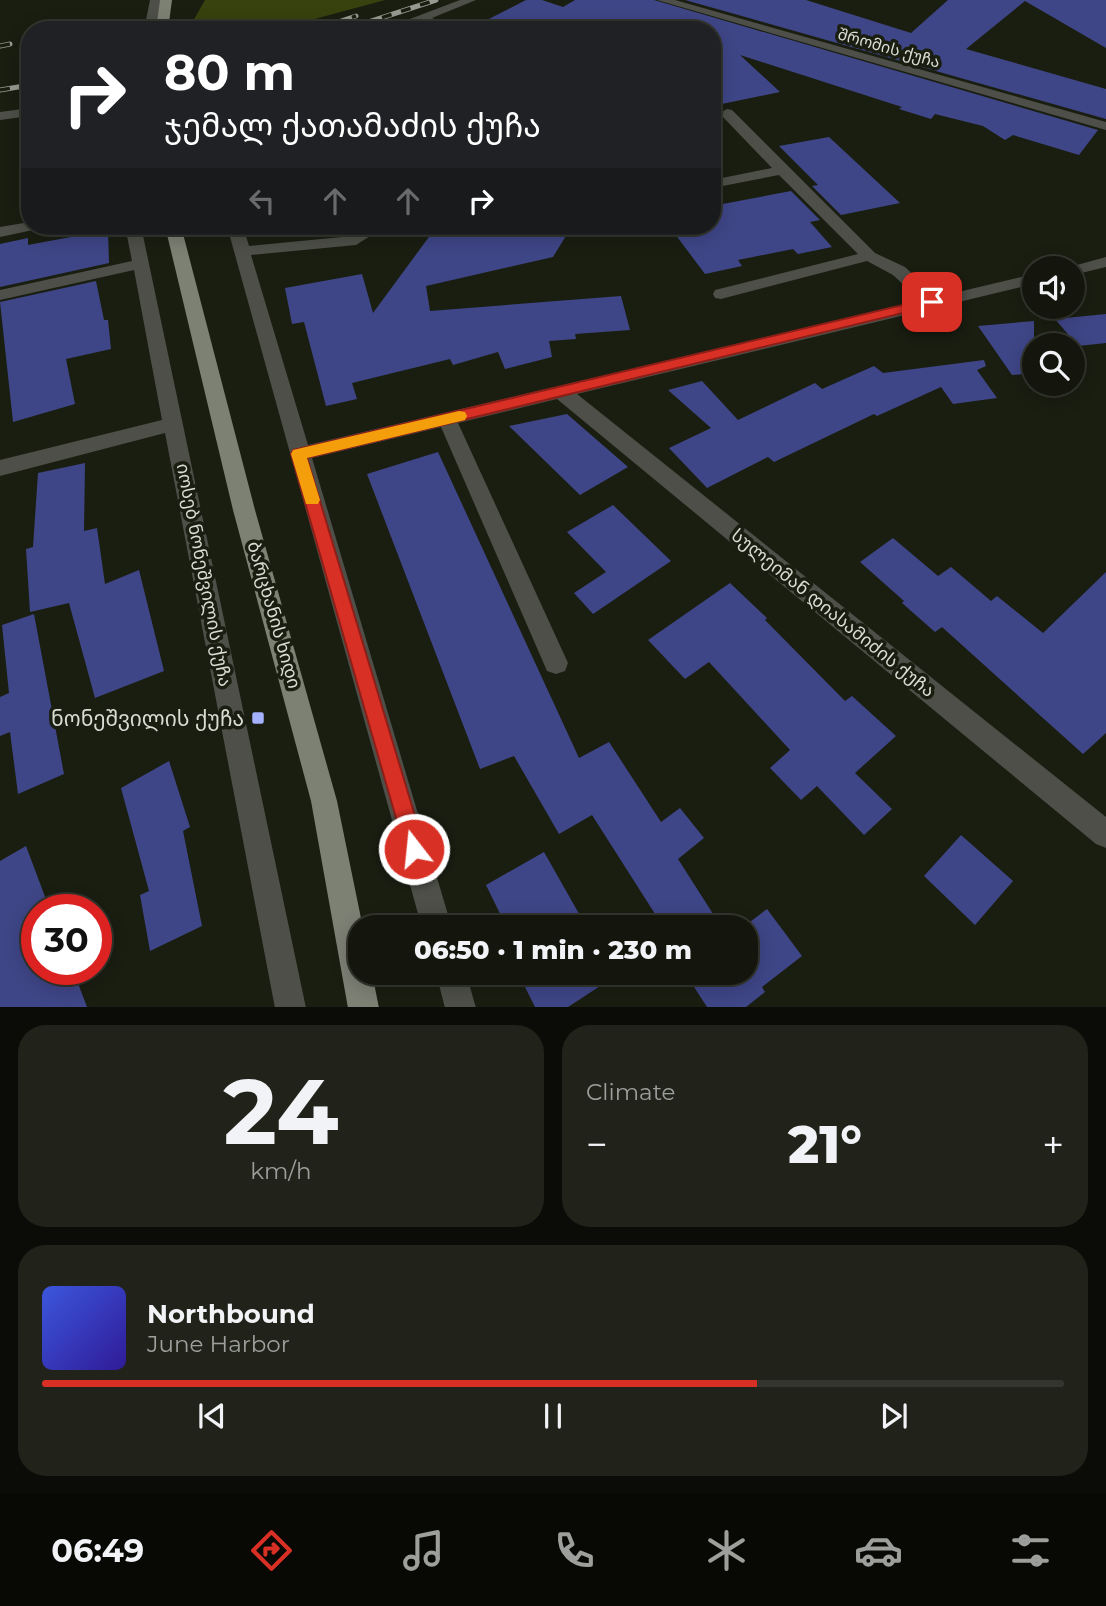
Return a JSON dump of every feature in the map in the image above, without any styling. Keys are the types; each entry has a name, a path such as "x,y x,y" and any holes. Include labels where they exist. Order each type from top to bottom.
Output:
{"main road":[{"path":"154,21 166,0"},
{"name":"ბარცხანის ხიდი","path":"175,235 244,510 324,801 364,1007"}],"street":[{"path":"152,21 156,0"},
{"path":"413,21 470,0"},
{"name":"შრომის ქუჩა","path":"663,0 1106,126"},
{"path":"422,18 430,21"},
{"path":"0,116 21,113"},
{"path":"727,113 869,256 899,271 932,302"},
{"path":"721,182 782,170"},
{"path":"0,232 21,228"},
{"name":"იოსებ ნონეშვილის ქუჩა","path":"134,235 290,1007"},
{"path":"238,235 433,915"},
{"path":"243,251 356,240 364,235"},
{"path":"721,294 869,256"},
{"path":"1085,267 1106,262"},
{"path":"0,295 140,264"},
{"path":"299,454 1022,282"},
{"name":"სულეიმან დიასამიძის ქუჩა","path":"561,391 1106,834"},
{"path":"447,419 556,663"},
{"path":"0,468 173,424"},
{"path":"455,985 461,1007"}],"green space":[{"path":"205,0 385,0 307,21 193,21"}],"building":[{"path":"526,0 542,0 563,7 575,0 654,0 1098,130 1079,155 1013,135 1005,140 983,126 935,114 931,119 899,109 902,107 740,55 780,92 721,104 721,21 485,21"},
{"path":"685,0 806,0 911,33 948,0 1106,0 1106,48 1025,1 966,49 1106,89 1106,119"},
{"path":"829,137 900,203 841,215 812,186 818,185 779,146"},
{"path":"791,191 820,220 810,222 832,247 798,254 793,249 738,260 742,266 705,274 676,235 721,235 721,204"},
{"path":"81,235 108,235 109,263 0,287 0,244 28,238 28,245"},
{"path":"430,235 566,235 553,257 426,286 430,311 621,296 630,330 575,334 576,339 549,341 552,357 505,369 498,352 453,365 450,359 352,383 357,399 326,406 304,322 292,324 285,288 362,274 373,313"},
{"path":"96,281 104,320 108,320 111,349 66,359 75,404 13,422 0,302"},
{"path":"1106,314 1106,343 1085,345 1085,333 1067,333 1055,319 1085,319 1085,316"},
{"path":"1034,321 1034,333 1022,333 1022,374 1012,375 978,326"},
{"path":"984,360 986,366 977,370 997,398 953,404 941,387 877,416 874,414 774,462 768,457 707,488 669,448 711,428 668,390 702,381 738,420 815,383 822,389 874,366 883,373"},
{"path":"567,414 628,467 580,495 509,426"},
{"path":"438,452 579,758 609,742 661,822 680,808 704,838 678,859 714,915 656,915 592,815 559,834 514,756 480,769 367,474"},
{"path":"85,463 84,531 97,528 105,584 139,570 164,671 95,698 69,603 30,612 26,549 33,547 38,473"},
{"path":"613,505 671,561 593,614 574,593 606,572 567,532"},
{"path":"893,538 938,576 951,567 991,601 997,596 1043,633 1106,572 1106,733 1083,754 942,627 935,632 902,603 904,601 860,562"},
{"path":"730,583 845,701 852,696 896,736 855,773 892,809 864,835 817,786 801,800 770,768 790,750 709,662 685,679 648,640"},
{"path":"34,614 64,774 18,794 10,732 0,736 0,697 9,693 2,625"},
{"path":"169,761 190,827 183,831 202,926 150,951 140,895 149,891 121,788"},
{"path":"961,835 1013,881 975,925 924,876"},
{"path":"26,846 44,894 21,894 21,985 79,985 87,1007 0,1007 0,861"},
{"path":"544,852 580,915 501,915 486,885"},
{"path":"767,909 802,956 762,987 765,992 746,1007 707,1007 693,985 758,985 758,916"},
{"path":"524,985 602,985 568,1007 535,1007"}],"railway":[{"path":"372,21 436,0"},
{"path":"341,21 356,16"},
{"path":"0,46 10,44"},
{"path":"0,90 21,86"}],"slow traffic":[{"path":"312,500 299,454 459,416"}],"place":[{"name":"ნონეშვილის ქუჩა","path":"258,718"}],"route":[{"path":"414,849 299,454 932,302"}]}
